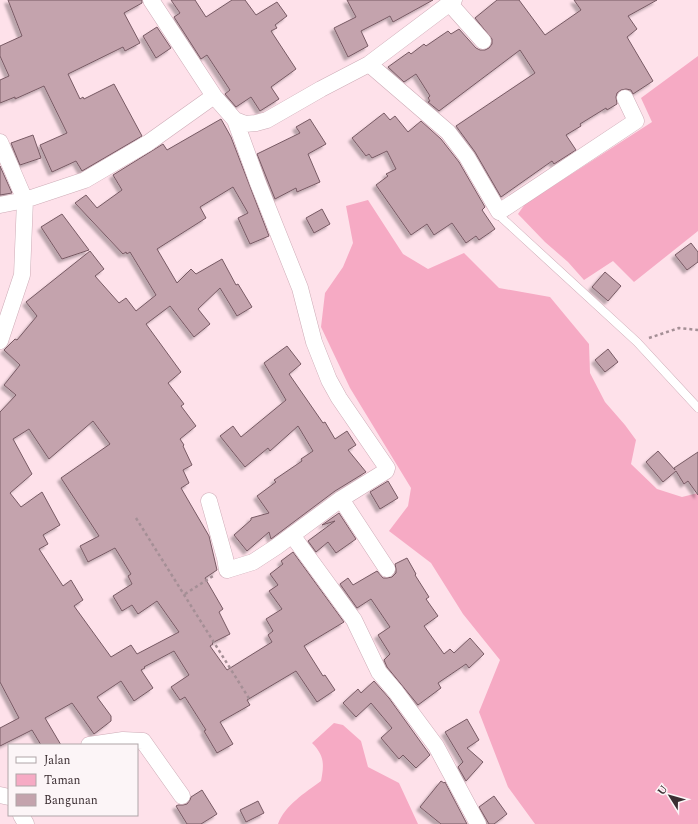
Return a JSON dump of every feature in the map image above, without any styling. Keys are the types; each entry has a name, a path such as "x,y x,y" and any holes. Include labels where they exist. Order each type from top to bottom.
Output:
{"street":[{"path":"151,0 214,96 235,120 258,183 300,288 314,342 329,380 339,398 388,468 386,471 341,499 253,562 227,570 209,501"},
{"path":"235,120 245,124 267,120 321,89 363,68 452,2 483,41"},
{"path":"363,68 448,132 467,157 499,212 636,121 624,98"},
{"path":"0,205 25,200 85,180 148,143 214,96"},
{"path":"0,142 25,200 22,275 0,341"},
{"path":"341,499 387,569"},
{"path":"292,535 354,620 379,672 396,692 436,746 478,824"},
{"path":"96,744 123,740 143,741 182,796"}],"lane":[{"path":"499,212 502,218 637,342 698,408"}],"path":[{"path":"637,342 679,328 698,330"},
{"path":"136,518 250,700"},
{"path":"185,594 213,576 227,570"}],"green space":[{"path":"698,56 698,231 634,282 613,261 584,280 568,262 545,242 518,214 525,204 652,122 641,98"},
{"path":"368,200 403,254 428,269 464,253 499,288 550,297 589,344 590,373 605,402 636,440 631,464 657,489 682,497 698,493 698,824 535,824 508,787 479,712 500,660 463,614 431,563 389,531 408,506 411,488 350,388 321,327 325,293 343,267 353,243 346,206"},
{"path":"334,723 343,725 361,741 368,767 399,783 418,824 278,824 281,817 290,805 321,781 323,765 319,752 312,743"}],"building":[{"path":"8,0 142,0 142,3 124,13 140,43 125,51 123,47 68,74 80,99 83,97 84,99 114,84 142,136 82,171 76,161 52,172 40,145 67,133 44,86 15,99 15,97 0,103 0,80 9,76 0,56 0,46 22,36"},
{"path":"171,0 195,0 206,17 232,0 245,0 256,15 277,2 287,16 275,25 277,28 271,31 296,69 271,87 279,99 260,111 251,97 236,107 225,94 230,90 207,55 201,59 174,17 180,13"},
{"path":"347,0 433,0 393,22 390,16 361,31 368,46 348,57 334,28 356,17"},
{"path":"497,0 519,0 545,35 581,10 574,0 657,0 628,16 637,29 627,37 653,81 633,94 631,90 626,89 617,93 617,104 607,110 606,108 580,124 581,126 566,135 576,150 554,164 552,161 501,197 475,152 456,126 535,73 520,50 439,111 428,102 430,101 428,98 430,96 416,74 404,82 388,67 409,52 411,54 424,44 426,46 448,31 451,34 459,29 476,48 485,50 489,48 492,44 492,39 475,18"},
{"path":"157,27 171,48 156,58 143,36"},
{"path":"384,113 390,120 395,116 408,132 421,121 441,139 459,162 485,207 482,210 495,229 479,240 476,236 466,243 452,223 434,235 427,224 411,235 376,185 388,176 386,174 396,169 387,151 372,158 369,154 366,156 352,138"},
{"path":"221,119 231,137 269,236 250,244 238,218 248,213 233,187 200,207 206,218 157,249 177,283 191,269 196,274 222,259 236,285 238,284 252,307 237,316 220,288 198,309 210,324 194,337 170,306 146,324 181,372 168,383 184,404 181,406 196,426 180,439 192,465 183,470 189,483 181,488 209,536 217,570 205,578 223,609 219,612 230,634 212,643 213,644 210,646 227,670 272,642 268,635 273,631 266,619 282,609 269,591 278,585 270,574 283,564 281,561 293,552 344,622 304,646 323,676 325,675 335,690 317,702 296,671 247,700 250,705 220,722 233,744 217,753 204,731 206,730 185,697 180,700 171,687 189,675 174,651 141,670 153,688 134,701 121,681 97,697 111,716 111,721 94,734 72,703 45,718 60,744 40,744 32,730 0,746 0,728 19,718 0,682 0,412 16,395 4,385 20,365 4,350 15,339 17,340 37,316 26,302 90,251 104,269 95,276 119,303 126,298 136,311 156,295 130,252 123,254 75,203 86,195 97,208 122,190 113,175 163,144 167,150","holes":["93,421 110,444 61,478 99,536 80,546 88,562 115,548 131,574 128,576 132,584 113,596 122,611 132,605 138,614 157,601 179,632 137,654 131,645 111,657 74,606 83,600 71,580 63,586 39,549 48,544 43,535 60,525 42,492 21,507 10,493 32,474 13,439 29,429 49,459"]},
{"path":"310,119 326,144 308,154 320,182 297,192 296,188 275,199 257,154 300,133 296,127"},
{"path":"33,135 41,158 20,165 11,143"},
{"path":"0,166 12,193 0,195"},
{"path":"322,209 330,224 314,233 306,218"},
{"path":"62,214 89,250 62,259 41,227"},
{"path":"691,243 698,252 698,262 687,270 675,255"},
{"path":"605,272 621,286 608,301 592,287"},
{"path":"287,346 301,364 289,374 323,423 325,422 335,439 347,431 356,445 348,450 366,472 335,491 271,539 269,532 247,551 234,535 251,520 251,518 269,513 257,496 276,482 274,480 302,461 301,459 313,451 298,426 270,451 268,448 245,467 220,436 233,426 241,437 286,400 264,363"},
{"path":"608,349 618,362 605,372 595,360"},
{"path":"658,451 675,470 674,468 698,452 698,495 688,481 684,484 676,471 663,482 646,462"},
{"path":"388,481 398,498 380,509 370,492"},
{"path":"339,513 356,539 336,553 328,542 316,552 308,541 335,521 322,525"},
{"path":"407,558 416,574 415,575 429,597 426,599 438,616 424,626 444,654 450,649 454,653 470,638 484,654 469,668 466,664 438,683 441,688 418,705 387,667 384,660 390,654 378,635 390,627 371,599 357,608 340,584 348,578 353,585 377,571 383,578 392,577 396,573 395,564"},
{"path":"374,681 389,698 430,755 416,768 403,755 399,759 381,738 392,728 371,703 356,717 343,703 358,689 361,693"},
{"path":"467,719 479,740 467,748 483,762 466,781 458,767 463,762 445,732"},
{"path":"441,781 444,783 445,782 467,824 441,824 420,807"},
{"path":"202,790 217,814 201,824 187,824 176,806 187,804 191,797"},
{"path":"494,796 507,814 494,824 489,824 479,807"},
{"path":"258,801 264,813 246,822 240,810"}]}
